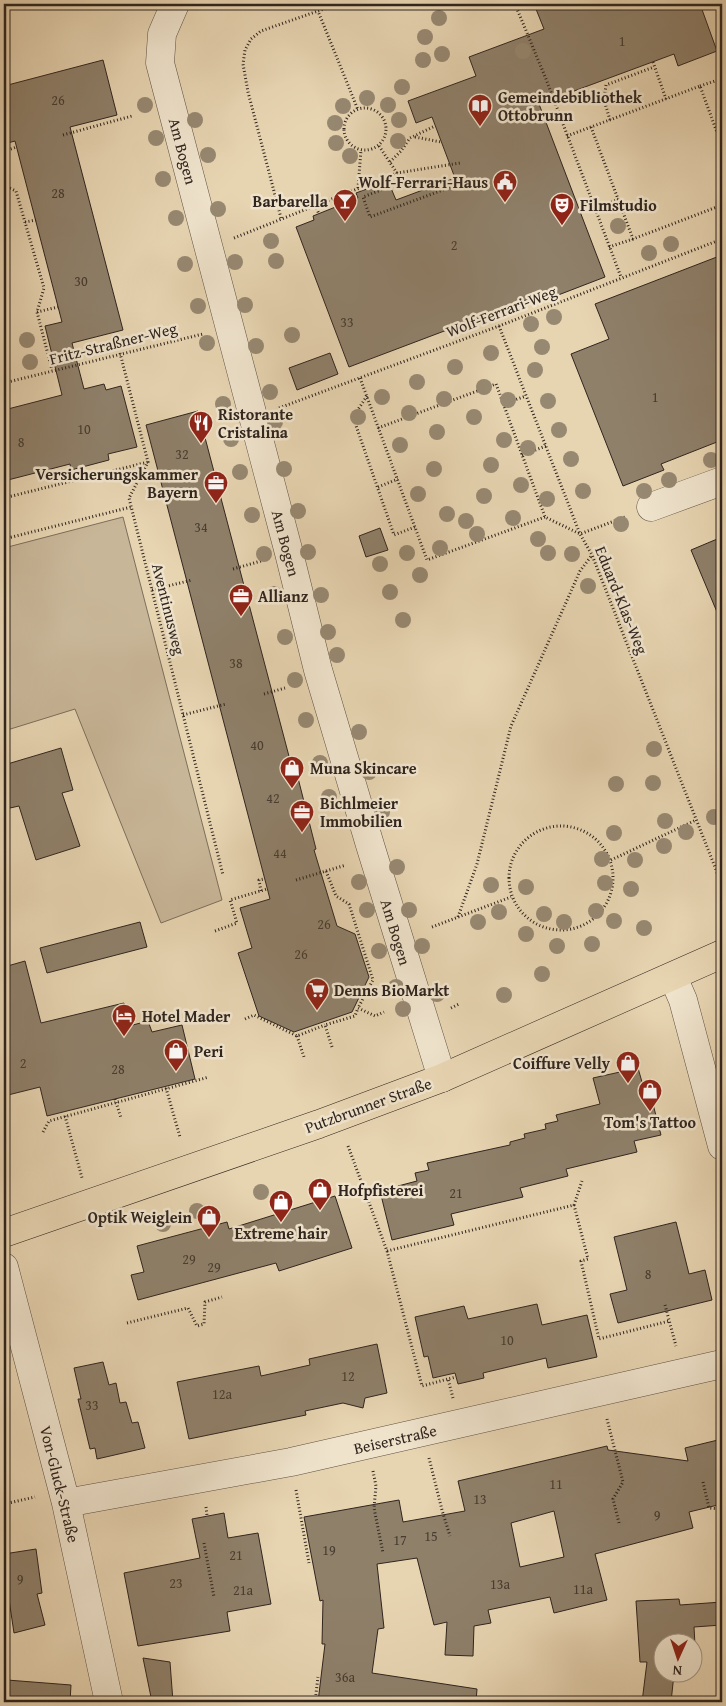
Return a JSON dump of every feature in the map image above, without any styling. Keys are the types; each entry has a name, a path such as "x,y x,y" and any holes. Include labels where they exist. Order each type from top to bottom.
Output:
{"main road":[{"name":"Putzbrunner Straße","path":"4,1233 319,1124 442,1078 722,954"}],"street":[{"name":"Am Bogen","path":"175,4 162,34 160,63 318,670 442,1078"},
{"path":"651,507 722,481"},
{"path":"673,977 685,1009 722,1146"},
{"name":"Von-Gluck-Straße","path":"4,1267 66,1503 109,1702"},
{"name":"Beiserstraße","path":"66,1503 299,1461 722,1364"}],"path":[{"path":"204,4 212,10"},
{"path":"281,218 248,92 243,64 245,50 251,39 261,32 339,4"},
{"path":"515,4 568,136 621,277"},
{"path":"718,4 722,15"},
{"path":"318,11 358,110"},
{"path":"652,62 666,99"},
{"path":"610,120 604,100 606,85 654,67"},
{"path":"568,136 718,80 722,90"},
{"path":"700,86 722,146"},
{"path":"364,108 371,109 382,116 385,122 386,135 379,146 374,149 361,150 350,145 344,134 345,122 353,112 358,110 364,108"},
{"path":"63,135 132,116"},
{"path":"390,162 410,138 435,126"},
{"path":"591,127 633,239"},
{"path":"716,130 722,128"},
{"path":"414,136 441,142"},
{"path":"379,146 397,172 401,182 363,197 370,217 467,181"},
{"path":"4,151 17,147"},
{"path":"358,188 361,150"},
{"path":"242,235 397,172 460,164"},
{"path":"4,181 5,186 16,191 44,288 37,312 52,370"},
{"path":"595,208 618,199"},
{"path":"315,205 319,214"},
{"path":"609,247 722,205"},
{"path":"25,222 36,220"},
{"name":"Wolf-Ferrari-Weg","path":"288,405 499,326 722,239"},
{"path":"37,312 58,307"},
{"name":"Eduard-Klas-Weg","path":"499,326 580,534 592,555 722,885"},
{"name":"Fritz-Straßner-Weg","path":"4,382 228,328"},
{"path":"4,498 148,462 120,353"},
{"path":"360,378 428,560 545,517"},
{"path":"378,428 496,384 545,517 580,534 651,507"},
{"path":"367,396 354,417 394,535 415,527"},
{"path":"503,404 526,396"},
{"path":"522,455 546,446"},
{"name":"Aventinusweg","path":"148,462 129,498 224,875"},
{"path":"378,487 398,479"},
{"path":"4,539 131,507"},
{"path":"4,520 9,538"},
{"path":"458,917 477,864 511,726 580,571 592,555"},
{"path":"152,590 192,580"},
{"path":"264,694 286,688"},
{"path":"183,716 226,704"},
{"path":"611,860 696,820"},
{"path":"565,826 580,829 593,836 611,860 614,875 613,890 607,904 598,916 586,925 572,930 557,931 542,928 518,910 511,896 508,882 509,867 515,853 524,841 536,832 550,827 565,826"},
{"path":"296,880 346,865"},
{"path":"296,1036 355,1016 373,980 349,904 336,896 326,871"},
{"path":"261,890 259,880 264,879"},
{"path":"215,931 238,924 230,900 267,889"},
{"path":"432,927 511,896"},
{"path":"349,904 355,903"},
{"path":"358,1008 375,1016 384,1012"},
{"path":"245,1019 254,1016 296,1036 304,1057"},
{"path":"325,1025 332,1047"},
{"path":"43,1132 49,1121 116,1100 209,1077"},
{"path":"166,1088 180,1136"},
{"path":"116,1100 121,1118"},
{"path":"65,1116 82,1178"},
{"path":"348,1146 387,1251 422,1386 456,1377"},
{"path":"582,1181 574,1205 588,1259 581,1261 599,1339 669,1321"},
{"path":"387,1251 574,1205"},
{"path":"127,1323 188,1308 197,1326 204,1324 205,1302 222,1297"},
{"path":"665,1305 675,1344"},
{"path":"448,1380 452,1393"},
{"path":"612,1439 623,1482 613,1499 619,1523"},
{"path":"429,1455 450,1536"},
{"path":"295,1482 309,1563"},
{"path":"702,1482 708,1508 722,1509"},
{"path":"376,1486 374,1508 383,1553"},
{"path":"4,1504 37,1496"},
{"path":"204,1543 214,1597"},
{"path":"315,1702 318,1677"}],"shaded area":[{"path":"123,517 222,900 161,923 75,709 4,731 4,548"}],"building":[{"name":"Wolf-Ferrari-Haus","path":"534,4 700,4 717,51 678,66 674,54 539,104 605,277 553,297 551,293 529,299 349,367 296,227 314,220 313,216 358,198 356,193 388,181 396,200 455,178 432,117 416,123 408,101 476,76 469,57 544,29"},
{"path":"103,60 117,115 70,127 123,330 72,343 84,389 104,384 106,390 121,386 137,447 108,454 109,460 71,470 70,464 4,481 4,410 62,395 45,326 62,322 15,141 4,144 4,86"},
{"path":"722,255 722,440 661,464 664,470 623,486 571,354 609,339 595,304"},
{"path":"330,353 338,374 297,390 289,368"},
{"path":"198,411 295,779 298,778 316,849 314,850 337,926 355,934 369,977 352,1012 294,1032 259,1016 238,953 252,948 240,908 270,899 146,425"},
{"path":"380,528 388,550 366,557 359,536"},
{"path":"722,537 722,624 691,550"},
{"path":"61,748 73,790 62,793 80,846 36,860 19,806 10,808 4,786 4,765"},
{"path":"140,922 147,947 47,973 40,948"},
{"path":"25,961 41,1023 124,1003 129,1026 148,1021 152,1032 182,1025 195,1079 47,1116 40,1087 8,1095 4,1081 4,967"},
{"path":"638,1068 642,1082 647,1081 661,1135 634,1141 637,1152 566,1169 568,1176 520,1188 523,1197 451,1214 454,1225 392,1240 381,1195 399,1191 398,1186 417,1181 415,1173 429,1170 427,1163 510,1145 510,1142 525,1138 524,1134 546,1129 545,1124 558,1121 556,1115 600,1104 593,1078"},
{"path":"335,1196 352,1248 279,1271 276,1263 138,1300 131,1275 144,1272 137,1246 227,1222 229,1229"},
{"path":"676,1222 689,1274 705,1270 712,1300 618,1323 610,1294 627,1290 614,1237"},
{"path":"537,1304 542,1325 587,1315 597,1357 548,1368 546,1358 483,1373 484,1378 458,1384 455,1373 433,1378 428,1356 424,1357 415,1317 464,1306 468,1319"},
{"path":"377,1344 387,1393 365,1398 363,1408 343,1403 305,1411 306,1415 189,1439 177,1382 259,1366 261,1376 310,1365 309,1359"},
{"path":"103,1362 109,1385 116,1383 120,1403 126,1402 132,1423 138,1422 145,1448 97,1459 95,1448 90,1449 78,1399 81,1399 74,1368"},
{"path":"722,1439 722,1504 689,1512 693,1528 595,1554 607,1600 554,1613 550,1597 488,1610 491,1623 474,1626 473,1656 445,1655 447,1622 434,1625 417,1558 377,1564 384,1628 378,1629 372,1673 477,1689 476,1702 318,1702 325,1644 322,1644 323,1600 320,1601 304,1517 399,1500 403,1522 465,1511 458,1481 607,1446 608,1450 688,1461 685,1448","holes":["554,1511 564,1557 520,1567 511,1523"]},
{"path":"224,1513 228,1538 258,1533 271,1604 227,1612 230,1631 138,1646 124,1573 200,1558 192,1519"},
{"path":"36,1549 42,1593 37,1594 45,1625 14,1633 4,1566 4,1554"},
{"path":"679,1599 680,1605 722,1602 722,1625 694,1627 694,1634 654,1634 654,1684 673,1684 671,1702 642,1702 647,1662 640,1662 636,1601"},
{"path":"143,1658 170,1662 173,1702 152,1702"},
{"path":"7,1680 71,1685 70,1702 5,1702"}],"place":[{"name":"Gemeindebibliothek Ottobrunn","path":"480,127"},
{"name":"Wolf-Ferrari-Haus","path":"505,203"},
{"name":"Barbarella","path":"345,222"},
{"name":"Filmstudio","path":"562,226"},
{"name":"Ristorante Cristalina","path":"201,444"},
{"name":"Versicherungskammer Bayern","path":"216,504"},
{"name":"Allianz","path":"241,617"},
{"name":"Muna Skincare","path":"292,789"},
{"name":"Bichlmeier Immobilien","path":"302,833"},
{"name":"Denns BioMarkt","path":"317,1011"},
{"name":"Hotel Mader","path":"124,1037"},
{"name":"Peri","path":"176,1072"},
{"name":"Coiffure Velly","path":"628,1084"},
{"name":"Tom's Tattoo","path":"650,1112"},
{"name":"Hofpfisterei","path":"320,1211"},
{"name":"Extreme hair","path":"281,1223"},
{"name":"Optik Weiglein","path":"209,1238"}]}
